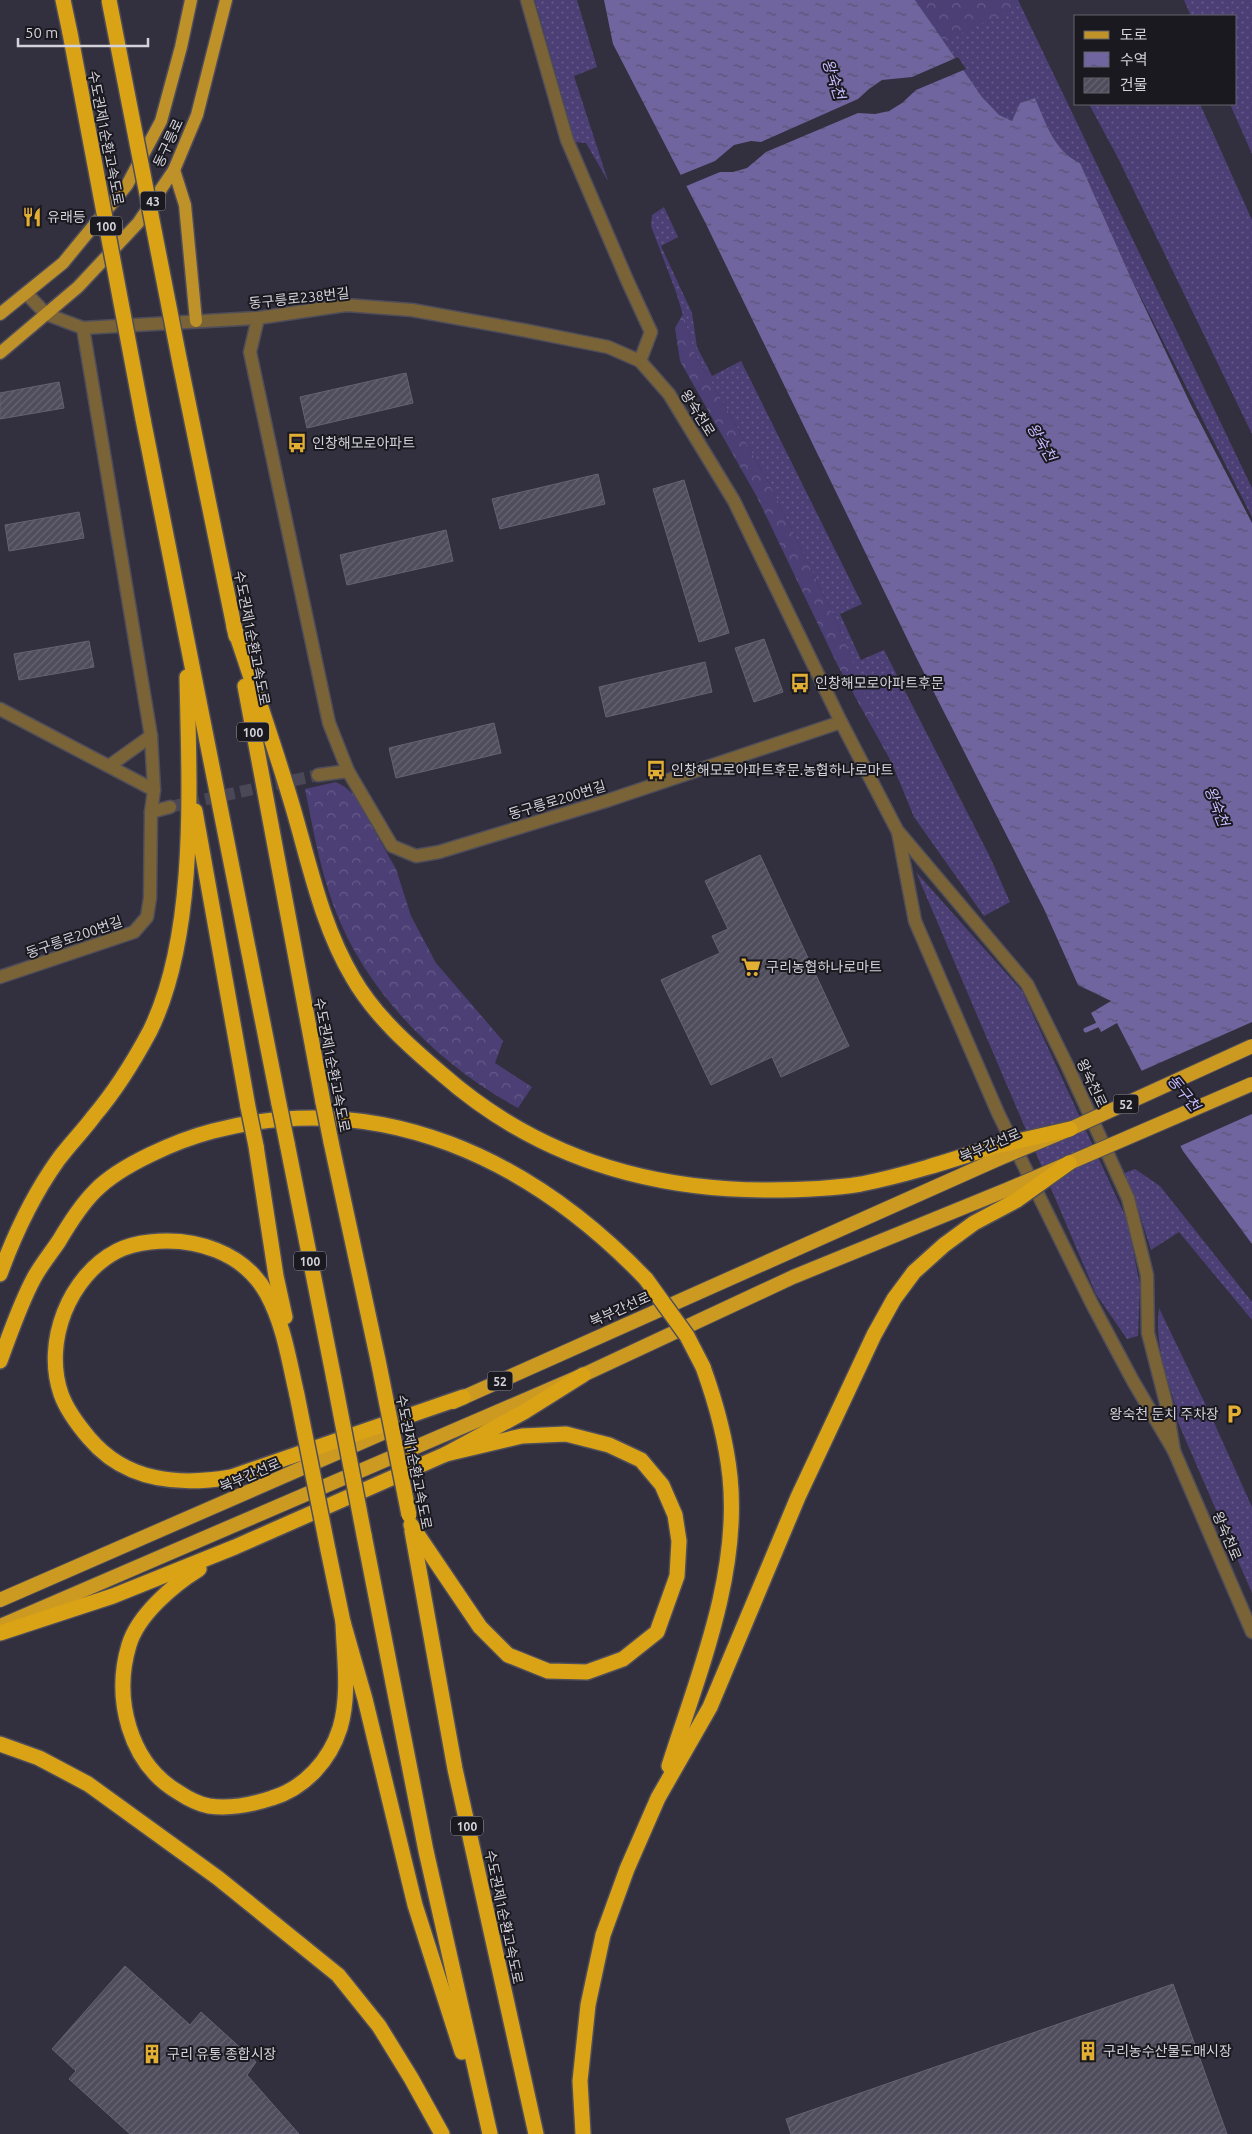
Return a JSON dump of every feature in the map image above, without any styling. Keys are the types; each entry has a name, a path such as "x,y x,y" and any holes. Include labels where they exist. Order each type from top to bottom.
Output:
{"highway":[{"name":"수도권제1순환고속도로","path":"63,0 143,420 334,1380 406,1754 489,2134"},
{"name":"수도권제1순환고속도로","path":"109,0 234,626 323,1102 410,1520 455,1769 536,2134"},
{"path":"234,626 293,808 325,918 353,979 407,1044 456,1086 496,1116 541,1141 589,1162 642,1177 740,1190 813,1190 860,1184 995,1153 1070,1129"},
{"path":"0,1274 17,1229 39,1190 59,1159 122,1080 150,1030 170,976 179,928 186,873 189,778 187,636"},
{"path":"189,778 224,981 256,1146 297,1395"},
{"name":"52","path":"1070,1129 1252,1046"},
{"name":"52","path":"1069,1163 1252,1084"},
{"path":"0,1361 34,1278 74,1217 95,1190 156,1152 196,1135 239,1124 313,1117 366,1121 409,1129 449,1142 516,1175 537,1188 615,1246 646,1279 687,1336 703,1367 717,1405 726,1446 730,1479 729,1535 722,1594 658,1798"},
{"name":"북부간선로","path":"0,1600 288,1476 995,1153"},
{"path":"583,2134 580,2081 588,2005 603,1935 627,1869 658,1798 710,1706 798,1497 874,1335 894,1299 914,1272 944,1245 1014,1194 1069,1163"},
{"name":"52","path":"0,1626 583,1376 793,1277 1014,1194"},
{"path":"463,1397 231,1477 209,1481 176,1481 143,1476 114,1462 92,1442 75,1421 61,1394 56,1371 56,1344 70,1299 82,1280 99,1262 118,1250 140,1243 168,1240 204,1245 225,1254 241,1265 254,1277 266,1293 279,1318 297,1395 328,1550 343,1622 415,1905 489,2134"},
{"path":"0,1633 113,1596 235,1547 446,1454 524,1412 583,1376"},
{"path":"410,1520 480,1627 508,1655 548,1671 587,1672 623,1659 657,1632 677,1576 678,1541 675,1515 662,1485 641,1460 609,1445 566,1434 522,1436 446,1454"},
{"path":"235,1547 185,1578 166,1594 144,1619 129,1644 122,1697 130,1731 136,1746 147,1764 167,1786 188,1798 207,1805 226,1807 261,1802 300,1786 331,1750 340,1727 346,1697 343,1622"},
{"path":"0,1744 39,1758 88,1784 218,1878 338,1976 379,2026 442,2134"}],"main road":[{"name":"동구릉로","path":"0,314 63,263 127,185 161,121 181,47 191,0"},
{"name":"동구릉로","path":"0,353 78,287 138,223 174,170 197,115 226,0"},
{"path":"174,170 185,205 196,321"}],"street":[{"path":"527,0 566,140 626,280 651,332 640,361"},
{"name":"동구릉로238번길","path":"26,293 46,314 83,328 258,318 346,305 412,310 608,347 640,361"},
{"name":"동구릉로200번길","path":"258,318 250,352 329,723 348,771 392,846 416,856 439,852 609,800 841,722"},
{"name":"동구릉로200번길","path":"0,977 134,932 147,916 150,898 151,812 154,790 151,736 83,328"},
{"name":"왕숙천로","path":"640,361 669,394 734,501 841,722 897,830 1027,984 1067,1065 1128,1198 1147,1275 1148,1333 1166,1403 1174,1452"},
{"path":"0,709 154,790"},
{"path":"108,766 151,736"},
{"path":"318,774 348,771"},
{"path":"151,812 170,807"},
{"name":"왕숙천로","path":"897,830 916,922 998,1113 1092,1304 1174,1452 1252,1632"}],"green space":[{"path":"535,0 577,0 597,67 574,76 608,181 586,143 575,142"},
{"path":"915,0 1018,0 1252,488 1252,517 1130,276 1080,163 1071,158 1057,144 1035,98 1020,103 1012,121 999,116 982,97"},
{"path":"915,0 1018,0 1020,5 944,42"},
{"path":"1184,0 1252,0 1252,154 1230,105 1237,105 1237,15 1191,15"},
{"path":"1090,105 1200,105 1252,220 1252,434 1118,158"},
{"path":"664,207 678,237 661,246 692,313 697,347 712,376 741,361 862,604 840,614 861,660 884,650 989,855 1010,902 984,916 914,817 839,627 768,481 695,354 676,292 651,226 652,215"},
{"path":"683,314 695,354 768,481 839,627 892,763 838,666 757,497 680,361 675,328"},
{"path":"336,782 354,795 396,869 411,916 436,963 503,1041 495,1063 532,1087 518,1108 460,1071 408,1024 365,969 348,939 334,907 325,878 305,789"},
{"path":"916,872 1022,991 1127,1220 1140,1285 1138,1336 1127,1339 1096,1294"},
{"path":"1135,1169 1160,1186 1252,1302 1252,1320 1179,1232 1151,1250 1134,1196 1122,1174"},
{"path":"1159,1308 1252,1507 1252,1593 1177,1420 1160,1350 1158,1333"}],"water":[{"name":"왕숙천","path":"604,0 915,0 982,97 999,115 1012,121 1020,103 1035,98 1057,144 1071,158 1080,163 1130,276 1190,403 1252,523 1252,1244 1183,1151 1117,1023 1101,1032 1091,1013 1111,1001 1078,985 1044,909 916,657 705,222 613,44"}],"pier":[{"path":"958,57 966,69 916,90 902,103 889,111 875,114 858,113 766,152 747,168 733,172 720,172 684,187 678,176 715,161 734,145 751,141 761,142 858,99 882,80 912,77"},
{"path":"1252,1022 1252,1114 1178,1147 1139,1072"}],"building":[{"path":"406,373 413,403 307,428 300,397"},
{"path":"59,382 64,408 0,419 0,393"},
{"path":"598,474 605,504 500,529 492,499"},
{"path":"684,480 729,633 699,642 653,489"},
{"path":"79,512 84,538 9,551 5,525"},
{"path":"446,530 453,561 347,585 340,555"},
{"path":"764,639 783,692 754,702 735,648"},
{"path":"89,641 94,667 19,680 14,654"},
{"path":"705,662 712,692 606,717 599,687"},
{"path":"494,723 501,753 396,778 389,748"},
{"name":"구리농협하나로마트","path":"760,855 849,1046 781,1077 772,1057 711,1085 661,980 720,953 712,936 728,929 705,881"},
{"name":"구리 유통 종합시장","path":"125,1966 190,2025 201,2012 256,2062 247,2075 299,2134 130,2134 69,2079 76,2071 52,2049"},
{"name":"구리농수산물도매시장","path":"1173,1984 1227,2134 791,2134 786,2119"}],"waterway":[{"name":"동구천","path":"1086,1030 1102,1023"}],"tunnel":[{"path":"170,807 318,775"}],"place":[{"name":"유래등","path":"32,217"},
{"name":"인창해모로아파트","path":"297,443"},
{"name":"인창해모로아파트후문","path":"800,683"},
{"name":"인창해모로아파트후문.농협하나로마트","path":"656,770"},
{"name":"구리농협하나로마트","path":"751,967"},
{"name":"왕숙천 둔치 주차장","path":"1234,1414"},
{"name":"구리농수산물도매시장","path":"1088,2051"},
{"name":"구리 유통 종합시장","path":"152,2054"}]}
